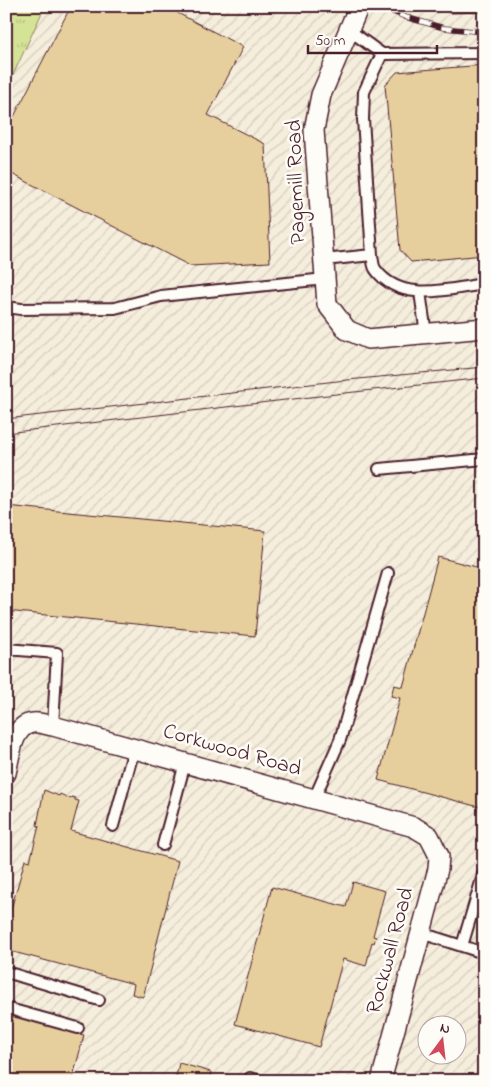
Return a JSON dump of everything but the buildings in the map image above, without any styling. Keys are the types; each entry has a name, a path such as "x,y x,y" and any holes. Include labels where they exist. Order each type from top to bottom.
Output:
{"street":[{"name":"Pagemill Road","path":"359,6 320,95 314,130 327,304 347,330 368,339 426,334"},
{"path":"426,334 484,328"},
{"name":"Corkwood Road","path":"7,770 15,739 20,729 32,723 54,726 414,827 429,836"},
{"name":"Rockwall Road","path":"381,1081 438,869 439,856 429,836"}],"lane":[{"path":"349,30 382,54 484,53"},
{"path":"382,54 364,92 363,119 372,255 375,269 395,287 420,292 484,284"},
{"path":"324,260 372,255"},
{"path":"6,306 21,310 116,308 161,296 325,279"},
{"path":"420,292 426,334"},
{"path":"380,469 484,458"},
{"path":"314,799 340,740 388,573"},
{"path":"6,649 57,653 54,726"},
{"path":"113,826 134,749"},
{"path":"163,845 185,763"},
{"path":"462,946 484,872"},
{"path":"420,933 484,953"},
{"path":"6,972 99,1000"},
{"path":"6,1008 78,1028"},
{"path":"250,1078 262,1081"}],"shaded area":[{"path":"45,6 484,6 484,1081 6,1081 6,90"}],"green space":[{"path":"6,6 45,6 6,90"}],"tram line":[{"path":"6,419 337,381 484,367"},
{"path":"6,433 484,378"}],"railway":[{"path":"379,6 405,17 444,28 484,32"}]}
